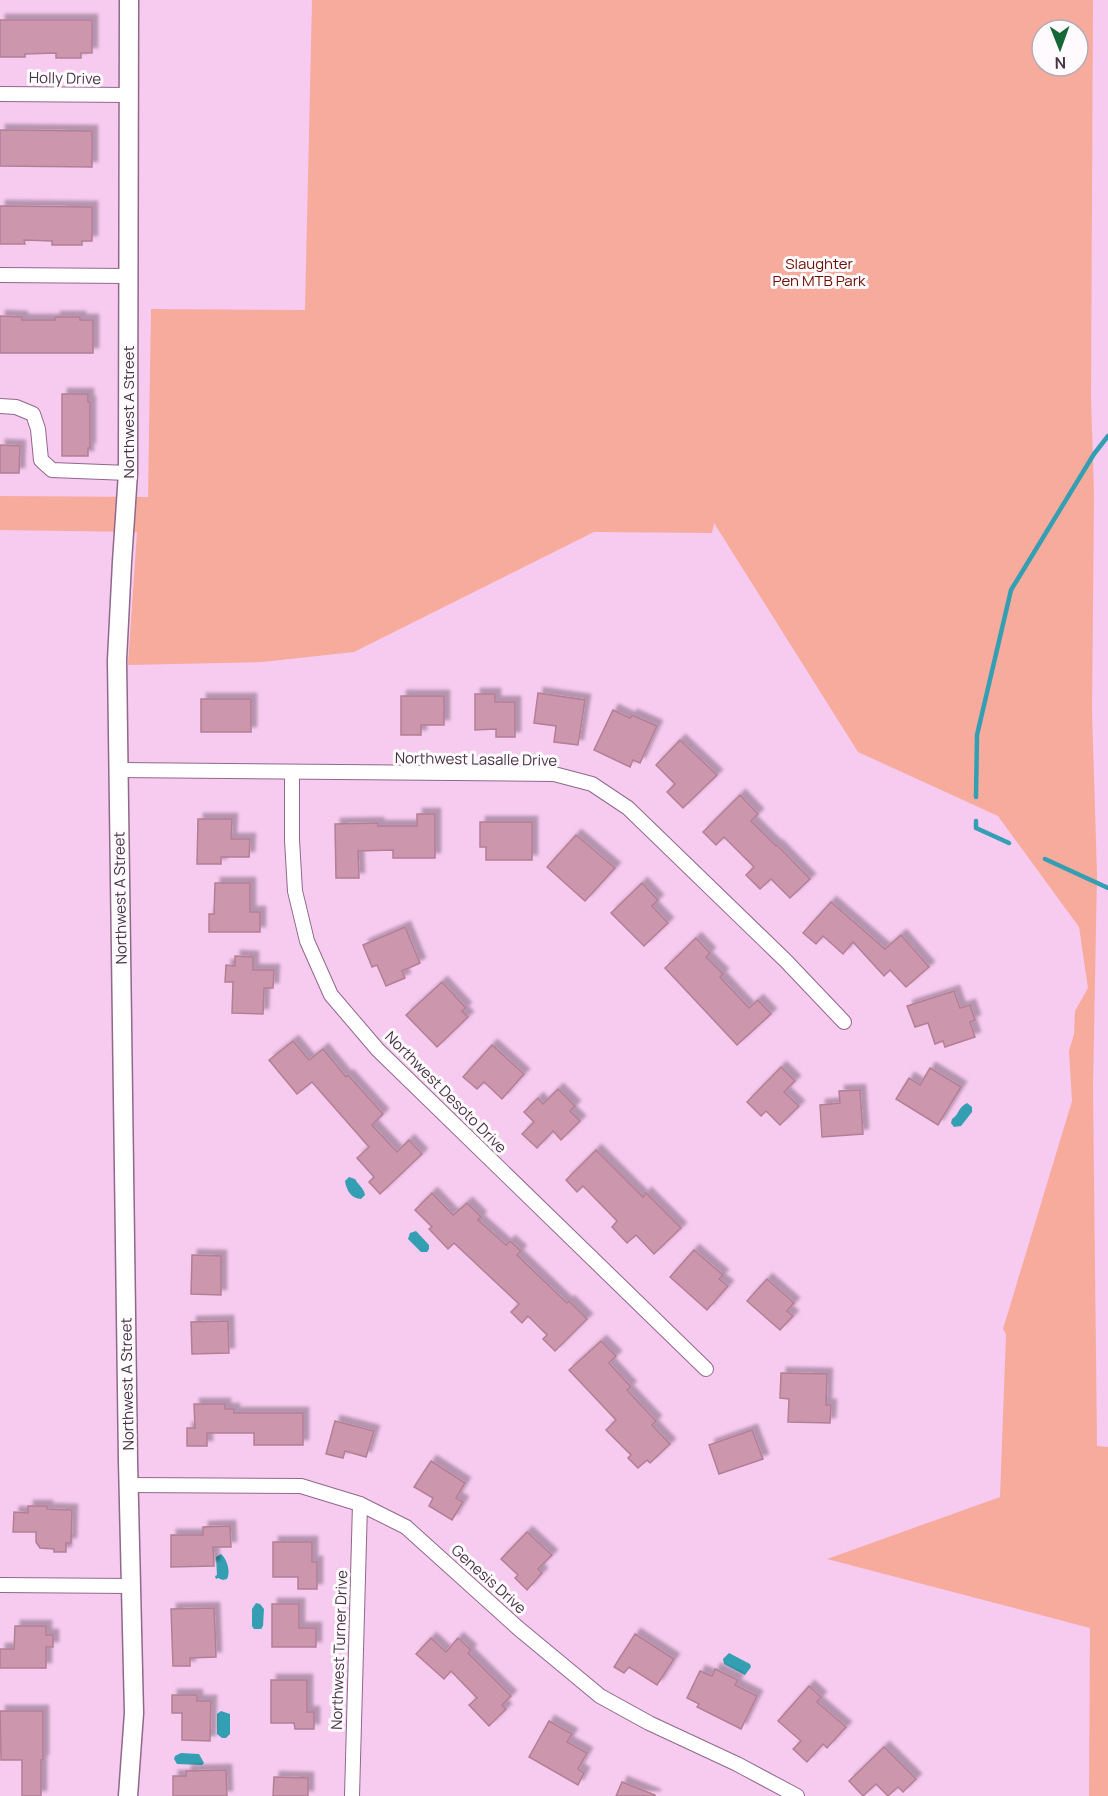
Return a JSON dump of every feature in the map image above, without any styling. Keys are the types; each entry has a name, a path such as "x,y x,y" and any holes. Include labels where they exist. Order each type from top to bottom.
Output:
{"street":[{"name":"Northwest A Street","path":"128,1796 134,1713 130,1587 117,660 128,472 129,0"},
{"name":"Holly Drive","path":"0,94 129,95"},
{"path":"0,275 128,276"},
{"path":"0,406 16,406 33,414 38,429 41,460 52,470 128,472"},
{"name":"Northwest Lasalle Drive","path":"119,770 554,774 592,784 628,808 786,961 844,1022"},
{"name":"Northwest Desoto Drive","path":"292,772 295,891 307,942 331,995 378,1050 706,1369"},
{"name":"Genesis Drive","path":"129,1485 301,1486 360,1504 406,1527 518,1628 600,1696 649,1723 737,1764 797,1796"},
{"name":"Northwest Turner Drive","path":"352,1796 360,1504"},
{"path":"0,1585 130,1587"}],"green space":[{"name":"Slaughter Pen MTB Park","path":"312,0 1093,0 1092,711 1097,874 1093,1087 1097,1446 1108,1447 1108,1796 1089,1796 1090,1628 827,1559 1000,1497 1006,1334 1003,1329 1072,1101 1069,1051 1074,1034 1075,1011 1088,988 1079,927 998,816 858,752 714,523 712,533 594,532 354,652 262,662 128,665 137,532 0,530 0,496 148,497 151,309 305,310"}],"water":[{"path":"967,1103 972,1107 972,1112 961,1126 954,1127 951,1123 952,1119"},
{"path":"349,1177 355,1179 363,1190 365,1195 361,1199 352,1196 348,1191 345,1181"},
{"path":"416,1231 429,1245 427,1252 421,1252 408,1239 410,1233"},
{"path":"221,1554 228,1566 227,1579 223,1580 216,1579 215,1576 217,1575 216,1557"},
{"path":"256,1603 264,1609 261,1629 254,1629 252,1626 252,1609"},
{"path":"729,1653 750,1664 751,1667 745,1675 724,1664 723,1659"},
{"path":"221,1711 230,1714 230,1734 226,1738 217,1734 217,1714"},
{"path":"181,1753 199,1754 204,1763 202,1765 177,1764 175,1756"}],"building":[{"path":"0,20 92,20 92,53 81,53 81,58 56,58 56,53 0,57"},
{"path":"0,130 92,131 92,167 0,166"},
{"path":"0,206 92,207 92,241 82,241 82,245 52,245 52,241 24,240 25,244 0,244"},
{"path":"0,316 22,317 22,320 80,317 80,320 93,320 93,353 0,353"},
{"path":"62,394 88,394 90,448 88,448 88,456 62,456"},
{"path":"0,445 20,446 19,473 0,473"},
{"path":"538,693 585,700 578,745 554,742 556,726 534,723"},
{"path":"475,694 495,694 495,702 515,702 515,737 496,737 496,729 475,730"},
{"path":"401,696 444,696 444,725 421,725 421,735 401,735"},
{"path":"201,699 251,699 251,732 201,732"},
{"path":"613,710 657,726 640,763 633,760 630,767 594,750"},
{"path":"680,740 717,775 683,808 667,792 675,784 656,765"},
{"path":"740,795 758,814 751,821 810,879 790,898 771,879 760,889 746,875 754,867 724,837 716,845 703,832"},
{"path":"417,814 435,814 435,858 393,858 393,850 358,851 359,878 336,878 335,824 378,823 378,826 417,826"},
{"path":"198,819 232,819 231,839 250,839 249,857 221,857 221,864 197,864"},
{"path":"480,822 532,822 532,860 486,860 486,847 480,847"},
{"path":"576,835 615,868 585,901 547,867"},
{"path":"215,883 250,883 250,912 260,912 260,932 209,932 209,914 214,914"},
{"path":"642,883 658,900 652,906 668,923 644,946 611,913"},
{"path":"831,902 885,949 901,935 929,967 906,987 890,970 884,976 853,942 843,954 823,936 816,944 803,933"},
{"path":"405,927 420,963 402,971 405,978 386,986 377,965 372,967 363,945"},
{"path":"696,938 710,953 706,957 723,974 720,977 749,1008 758,1000 771,1014 737,1045 665,968"},
{"path":"235,956 253,957 253,970 274,970 273,988 264,988 263,1014 232,1013 233,982 225,982 226,965 235,966"},
{"path":"442,982 466,1008 462,1011 468,1017 437,1047 406,1015"},
{"path":"954,991 960,1008 970,1005 975,1020 970,1022 975,1037 945,1047 943,1041 935,1044 928,1023 915,1027 907,1006"},
{"path":"293,1041 309,1060 323,1049 346,1077 348,1075 383,1114 372,1125 397,1152 409,1140 422,1154 380,1194 369,1182 374,1177 357,1158 369,1147 312,1082 297,1094 269,1060"},
{"path":"492,1045 524,1074 502,1099 484,1082 477,1089 463,1077"},
{"path":"781,1067 795,1081 784,1092 799,1106 780,1125 766,1111 761,1116 747,1102"},
{"path":"930,1068 961,1087 938,1125 896,1099 909,1078 920,1085"},
{"path":"558,1089 575,1106 570,1111 580,1121 561,1140 553,1131 537,1148 522,1134 534,1122 524,1112 538,1098 543,1104"},
{"path":"860,1090 863,1134 822,1137 820,1105 840,1103 839,1091"},
{"path":"596,1150 643,1197 646,1193 681,1228 654,1254 636,1235 627,1243 612,1227 617,1221 583,1186 577,1192 566,1180"},
{"path":"432,1193 453,1215 467,1203 481,1217 478,1220 506,1245 510,1241 521,1251 517,1255 587,1319 555,1351 543,1339 547,1335 528,1316 522,1323 511,1312 519,1304 454,1243 448,1249 429,1229 432,1227 415,1210"},
{"path":"694,1250 723,1275 719,1279 728,1286 707,1310 670,1277"},
{"path":"192,1255 221,1256 221,1295 191,1294"},
{"path":"767,1279 794,1303 787,1311 793,1316 780,1330 747,1301"},
{"path":"228,1321 229,1353 192,1354 191,1322"},
{"path":"601,1341 616,1356 609,1363 631,1387 627,1390 656,1421 652,1425 670,1444 650,1463 647,1460 638,1468 628,1458 631,1455 606,1430 616,1420 569,1370"},
{"path":"781,1373 827,1374 826,1405 831,1405 830,1423 788,1422 789,1399 780,1398"},
{"path":"194,1404 225,1404 225,1409 234,1409 234,1413 303,1413 303,1445 254,1445 254,1433 207,1433 207,1446 187,1446 187,1428 195,1428"},
{"path":"335,1421 374,1431 366,1457 345,1451 343,1458 326,1454"},
{"path":"752,1430 763,1459 719,1474 709,1445"},
{"path":"431,1461 465,1483 456,1498 463,1502 452,1520 429,1506 433,1498 414,1487"},
{"path":"28,1506 72,1510 71,1543 66,1543 66,1552 54,1552 54,1549 40,1548 36,1542 36,1532 13,1532 14,1512 28,1513"},
{"path":"230,1526 231,1547 213,1547 214,1566 171,1567 171,1535 203,1535 203,1527"},
{"path":"527,1532 552,1555 538,1569 542,1573 527,1590 515,1578 518,1575 501,1559"},
{"path":"273,1542 312,1542 312,1562 317,1562 317,1589 298,1589 298,1577 273,1577"},
{"path":"272,1604 299,1604 299,1628 316,1628 316,1647 272,1647"},
{"path":"214,1608 216,1657 190,1658 190,1666 173,1666 171,1609"},
{"path":"15,1626 46,1626 46,1635 53,1635 53,1647 46,1647 46,1668 0,1668 0,1649 14,1649"},
{"path":"635,1634 674,1659 657,1685 629,1667 624,1673 614,1667"},
{"path":"431,1638 446,1652 458,1638 471,1650 468,1653 511,1696 502,1705 506,1709 489,1726 469,1705 477,1698 451,1671 444,1679 416,1654"},
{"path":"715,1669 738,1680 735,1685 757,1696 741,1729 697,1707 699,1704 687,1698 700,1671 712,1676"},
{"path":"271,1680 307,1680 307,1712 314,1712 314,1729 295,1729 294,1723 271,1723"},
{"path":"809,1686 821,1697 817,1702 846,1727 827,1748 823,1744 807,1762 793,1749 801,1741 778,1721"},
{"path":"172,1695 197,1695 197,1701 211,1701 210,1741 182,1740 182,1713 172,1713"},
{"path":"0,1711 43,1711 41,1796 22,1796 22,1760 1,1760"},
{"path":"549,1721 572,1734 567,1742 587,1753 578,1769 584,1773 578,1785 529,1757"},
{"path":"884,1747 916,1779 903,1792 898,1787 888,1796 876,1784 863,1796 849,1781"},
{"path":"226,1770 227,1796 173,1796 173,1776 186,1776 186,1771"},
{"path":"274,1777 308,1778 308,1796 273,1796"},
{"path":"622,1782 655,1795 655,1796 616,1796"}],"waterway":[{"path":"976,797 977,735 1011,590 1094,454 1108,436"},
{"path":"976,821 976,828 1009,843"},
{"path":"1045,859 1108,888"}]}
